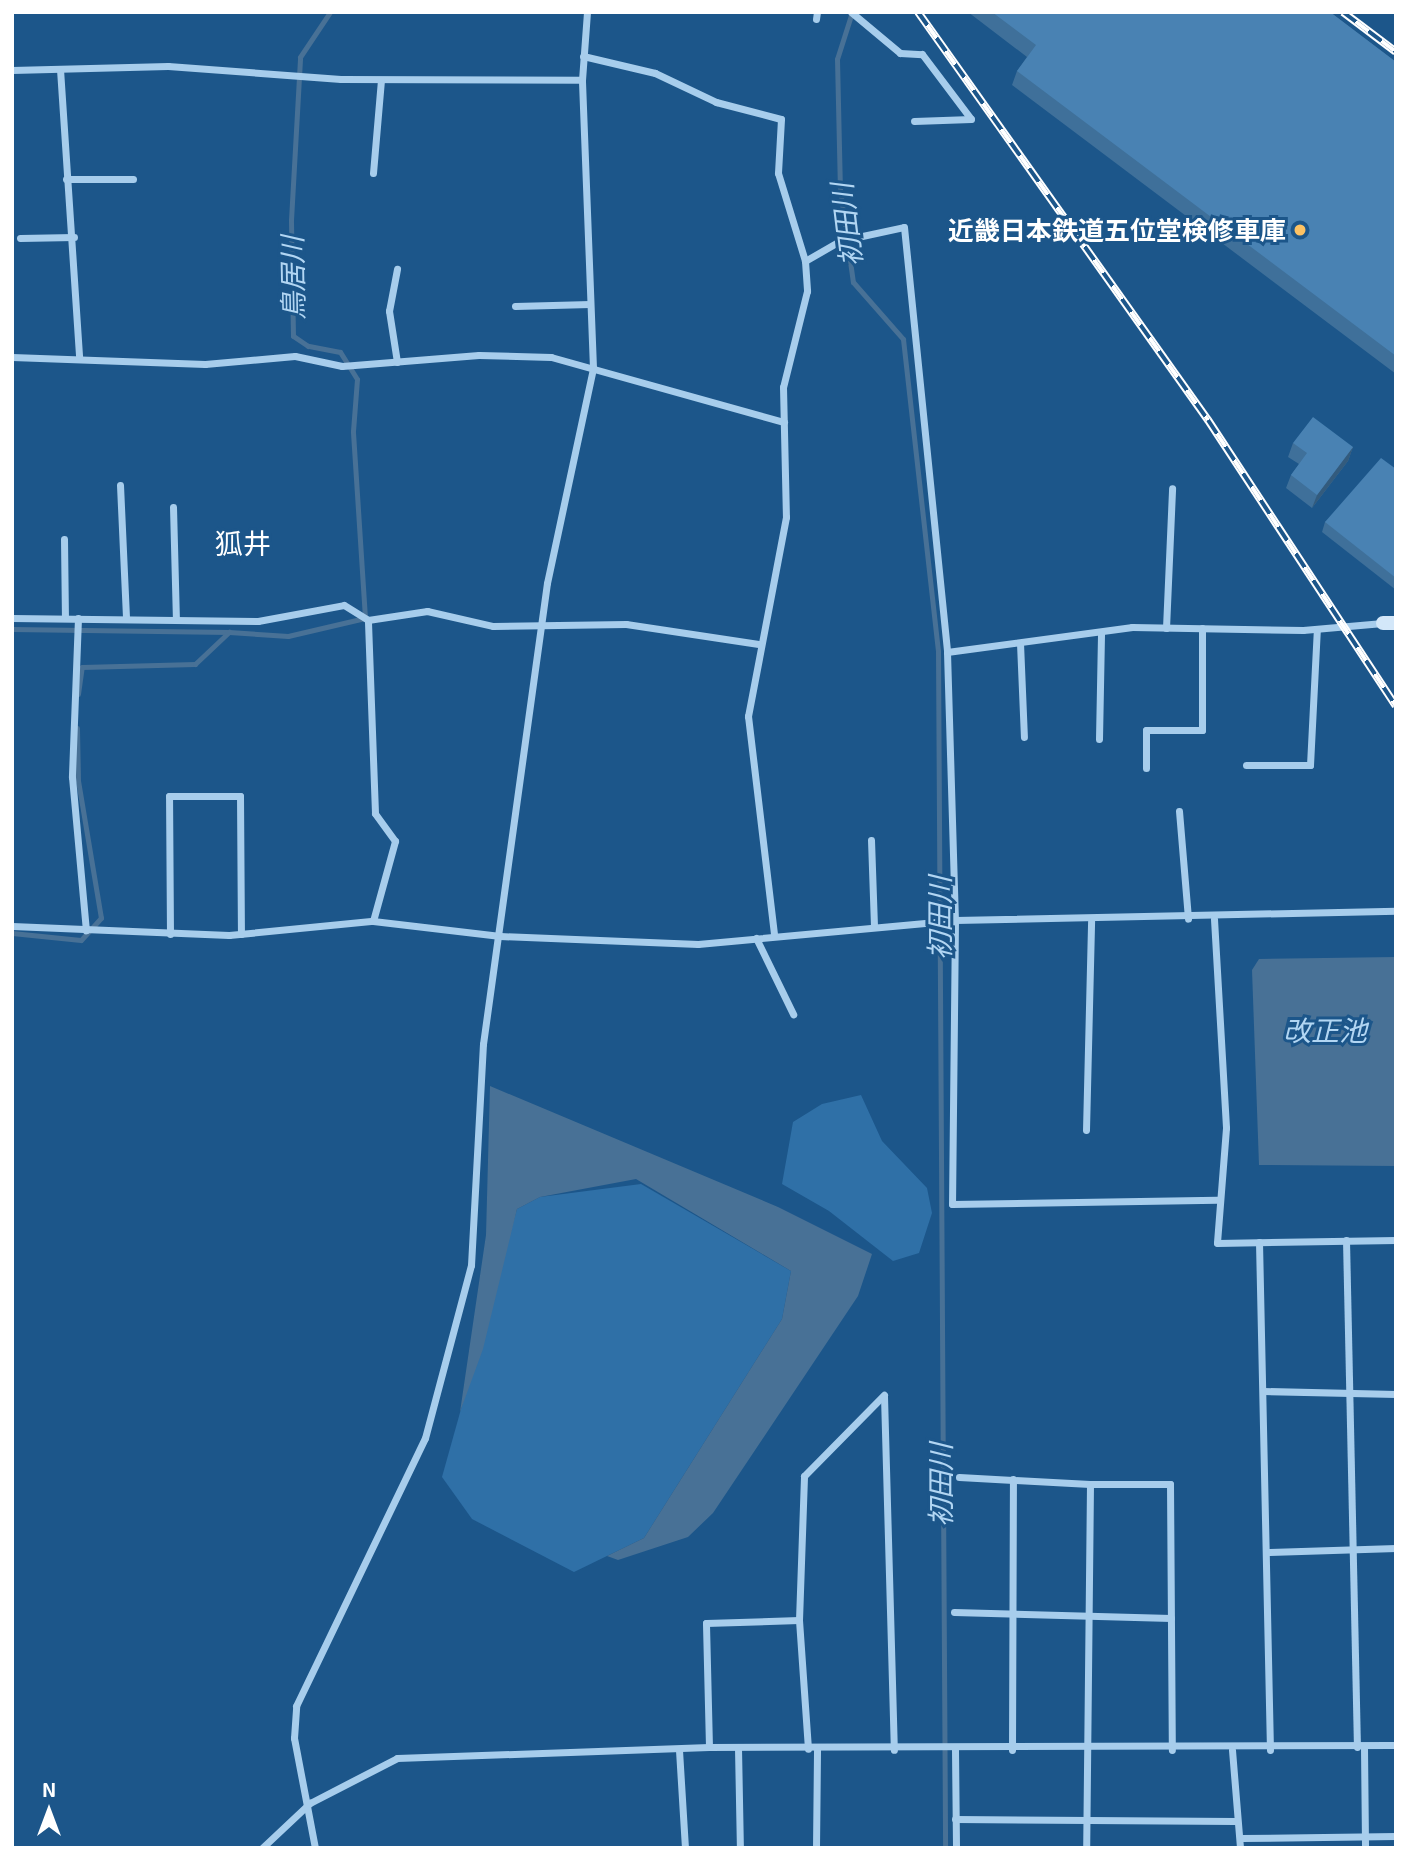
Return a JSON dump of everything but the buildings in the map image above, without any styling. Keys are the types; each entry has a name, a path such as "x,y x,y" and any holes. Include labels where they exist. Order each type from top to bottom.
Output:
{"street":[{"path":"315,1848 310,1803 294,1738 296,1706 425,1438 461,1315 474,1236 479,1072 541,626 593,368 582,80 587,12"},
{"path":"851,12 900,53 922,54 971,120 914,121"},
{"path":"583,56 645,70 716,103 781,120 780,188 805,261 807,290 786,366 786,517 759,644 748,716 774,935"},
{"path":"60,69 66,179 74,237 79,358"},
{"path":"12,70 282,72 381,80 582,80"},
{"path":"373,173 381,80"},
{"path":"66,179 133,179"},
{"path":"805,261 839,240 904,227 947,652 955,920 952,1204 1217,1200"},
{"path":"20,238 74,237"},
{"path":"397,269 389,311 397,362"},
{"path":"515,306 590,304"},
{"path":"12,356 205,364 295,356 342,366 551,357 784,422"},
{"path":"120,485 126,618"},
{"path":"1166,628 1172,488"},
{"path":"173,507 176,619"},
{"path":"64,539 65,618"},
{"path":"12,618 286,620 344,605 368,620 427,611 482,625 626,624 759,644"},
{"path":"78,618 72,777 86,930"},
{"path":"368,620 375,813 395,841 373,921"},
{"path":"947,652 1101,632 1166,628 1317,629 1389,623"},
{"path":"1146,768 1146,730 1202,730 1202,628"},
{"path":"1246,765 1310,765 1317,629"},
{"path":"1099,738 1101,632"},
{"path":"1020,643 1024,737"},
{"path":"170,934 169,796 240,796 241,934"},
{"path":"1179,811 1188,919"},
{"path":"871,840 874,925"},
{"path":"12,926 170,934 241,934 373,921 500,936 662,944 955,920 1091,922 1396,911"},
{"path":"1214,919 1226,1128 1217,1200 1217,1243 1396,1240"},
{"path":"1086,1130 1091,922"},
{"path":"756,938 793,1014"},
{"path":"1346,1240 1351,1550 1365,1848"},
{"path":"1259,1242 1269,1552 1270,1750"},
{"path":"1264,1391 1396,1394"},
{"path":"808,1749 799,1620 804,1476 884,1395 894,1750"},
{"path":"959,1477 1090,1484 1170,1484 1172,1750"},
{"path":"1012,1750 1013,1479"},
{"path":"1086,1848 1090,1484"},
{"path":"1269,1552 1396,1548"},
{"path":"954,1612 1013,1611 1171,1618"},
{"path":"709,1747 706,1623 799,1620"},
{"path":"262,1848 310,1803 397,1758 709,1747 1270,1750 1396,1745"},
{"path":"738,1748 740,1848"},
{"path":"680,1749 685,1848"},
{"path":"816,1848 817,1749"},
{"path":"955,1750 956,1848"},
{"path":"1232,1750 1235,1821 1241,1838 1240,1848"},
{"path":"955,1818 1235,1821"},
{"path":"1241,1838 1396,1836"}],"shaded area":[{"path":"861,1095 882,1141 927,1188 932,1213 919,1253 893,1261 829,1211 782,1184 793,1122 822,1104"},
{"path":"641,1184 791,1271 782,1319 644,1538 574,1572 472,1519 442,1477 517,1209 540,1197"}],"water":[{"name":"改正池","path":"1396,957 1396,1166 1259,1165 1252,970 1259,959"},
{"path":"490,1086 778,1207 872,1254 858,1296 713,1513 688,1537 618,1560 607,1556 644,1538 782,1319 791,1271 636,1179 540,1197 517,1209 483,1349 460,1412 486,1235"}],"waterway":[{"name":"鳥居川","path":"78,694 82,667 195,664 229,632 288,636 365,618 353,431 357,379 340,352 308,346 293,336 291,220 300,57 330,12"},
{"name":"初田川","path":"852,12 837,59 840,190 853,282 903,339 938,651 945,1848"},
{"name":"鳥居川","path":"12,629 229,632"},
{"path":"12,933 81,940 101,918 78,781 77,728"}],"railway":[{"path":"918,12 1208,420 1396,706"},
{"path":"1343,12 1396,52"}],"place":[{"name":"近畿日本鉄道五位堂検修車庫","path":"1300,230"}],"district":[{"name":"狐井","path":"243,543"}]}
